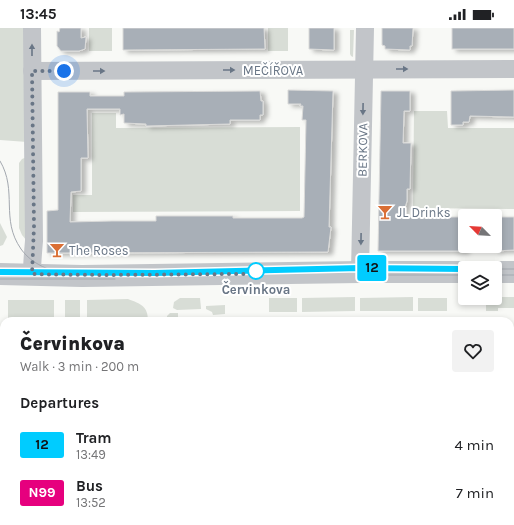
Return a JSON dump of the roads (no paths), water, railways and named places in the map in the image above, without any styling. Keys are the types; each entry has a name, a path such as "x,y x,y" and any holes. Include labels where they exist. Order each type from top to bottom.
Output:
{"street":[{"path":"32,28 34,226 32,274"},
{"name":"BERKOVA","path":"360,272 365,28"},
{"name":"MEČÍŘOVA","path":"32,71 514,69"},
{"path":"0,274 133,275 458,272"},
{"path":"502,272 514,272"}],"tram line":[{"path":"0,161 8,183 11,227 15,238 21,249 30,259 51,270"},
{"path":"0,272 155,273 360,268 458,269"},
{"name":"12","path":"0,272 56,271 84,273 155,273 360,268 458,269"},
{"path":"502,269 514,269"},
{"path":"387,275 458,275"},
{"path":"502,275 514,275"},
{"path":"0,279 115,279"}],"place":[{"name":"JL Drinks","path":"385,212"},
{"name":"The Roses","path":"57,250"},
{"name":"Červinkova","path":"256,271"}]}
